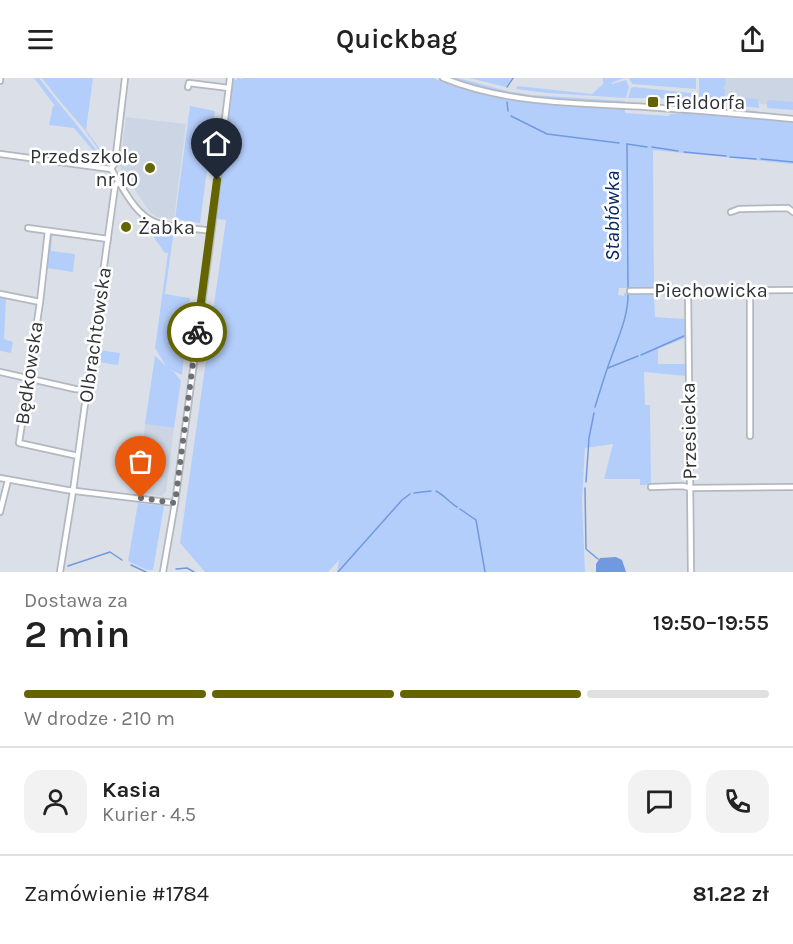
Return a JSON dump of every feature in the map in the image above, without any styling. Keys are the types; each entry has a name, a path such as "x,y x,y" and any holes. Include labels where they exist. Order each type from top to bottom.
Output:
{"street":[{"path":"111,169 115,164 125,78"},
{"path":"163,572 175,503 230,78"},
{"path":"443,78 510,97 546,102 706,111 793,119"},
{"path":"188,87 189,83 229,88"},
{"path":"0,154 111,169 140,212 155,222 211,231"},
{"name":"Olbrachtowska","path":"60,572 115,186 119,181"},
{"path":"731,212 739,209 788,208 793,212"},
{"path":"28,228 108,239"},
{"name":"Będkowska","path":"48,231 19,443 78,456"},
{"name":"Przesiecka","path":"688,290 691,572"},
{"path":"750,290 750,436"},
{"name":"Piechowicka","path":"630,291 793,290"},
{"name":"Będkowska","path":"0,294 40,302"},
{"path":"0,372 87,390"},
{"path":"0,478 73,491 175,503"},
{"path":"0,512 8,480"},
{"path":"651,487 793,487"}],"shaded area":[{"path":"34,78 39,78 106,164 102,165 74,128 49,125 53,106 55,106"},
{"path":"42,78 93,78 86,130 105,156 112,158 110,162 108,163 84,129"},
{"path":"237,78 433,78 480,94 552,105 625,109 625,113 669,116 683,112 793,122 793,164 653,150 654,288 619,288 618,295 654,293 655,317 685,319 685,338 658,349 658,364 686,364 686,376 644,372 645,405 650,405 651,485 640,485 640,479 604,479 613,444 585,448 582,501 585,572 337,572 339,560 328,572 205,572 180,543 226,220 217,219 218,196 233,79 237,80"},
{"path":"452,78 532,95 625,101 625,103 516,94"},
{"path":"469,78 511,78 506,87"},
{"path":"603,78 624,78 611,83 626,80 629,87 626,98 516,89 517,86 592,94 603,84"},
{"path":"629,78 696,78 696,89 632,84"},
{"path":"699,78 726,78 723,89 725,89 725,96 757,99 759,108 699,101"},
{"path":"722,78 793,78 793,107 721,100"},
{"path":"631,88 691,93 694,101 659,97 628,98"},
{"path":"769,100 793,102 793,110 767,108"},
{"path":"698,104 758,111 754,113 702,108"},
{"path":"190,106 215,111 200,223 175,219"},
{"name":"Przedszkole nr 10","path":"126,117 186,124 174,219 157,217 150,212 122,171 120,165"},
{"path":"143,222 174,230 165,294 190,298 182,375 167,368 174,372 181,381 174,428 145,424 155,356 166,366 155,348 168,253 165,253"},
{"path":"53,234 55,235 52,237 51,251 75,254 73,272 46,268 50,238"},
{"path":"0,296 6,299 4,339 13,342 11,353 0,351"},
{"path":"99,350 120,353 118,365 98,362"},
{"path":"145,424 174,428 166,492 161,496 137,493"},
{"path":"138,503 164,506 153,570 147,570 128,561"},
{"path":"616,557 622,560 626,572 596,572 596,564 600,558"}],"waterway":[{"name":"Stabłówka","path":"507,87 513,78"},
{"path":"507,102 508,111"},
{"name":"Stabłówka","path":"511,116 547,134 619,143"},
{"name":"Stabłówka","path":"627,144 628,288"},
{"name":"Stabłówka","path":"627,144 647,147"},
{"path":"652,147 678,151"},
{"path":"684,152 726,156"},
{"path":"730,157 756,159"},
{"path":"761,159 793,162"},
{"name":"Stabłówka","path":"595,407 624,319 628,295"},
{"path":"641,355 684,336"},
{"path":"608,368 638,356"},
{"name":"Stabłówka","path":"586,482 589,438 594,413"},
{"name":"Stabłówka","path":"585,488 586,549 598,559"},
{"path":"414,493 431,491"},
{"path":"436,491 457,507"},
{"path":"338,572 402,500 410,494"},
{"path":"460,509 476,520 485,572"},
{"path":"68,566 110,552 122,560"},
{"path":"131,565 146,572"},
{"path":"176,569 187,568 194,572"}],"way so far":[{"path":"141,498 175,503 197,332"}],"place":[{"name":"Fieldorfa","path":"653,102"},
{"name":"Przedszkole nr 10","path":"150,168"},
{"name":"Żabka","path":"126,227"}],"route":[{"path":"197,332 217,180"}]}
